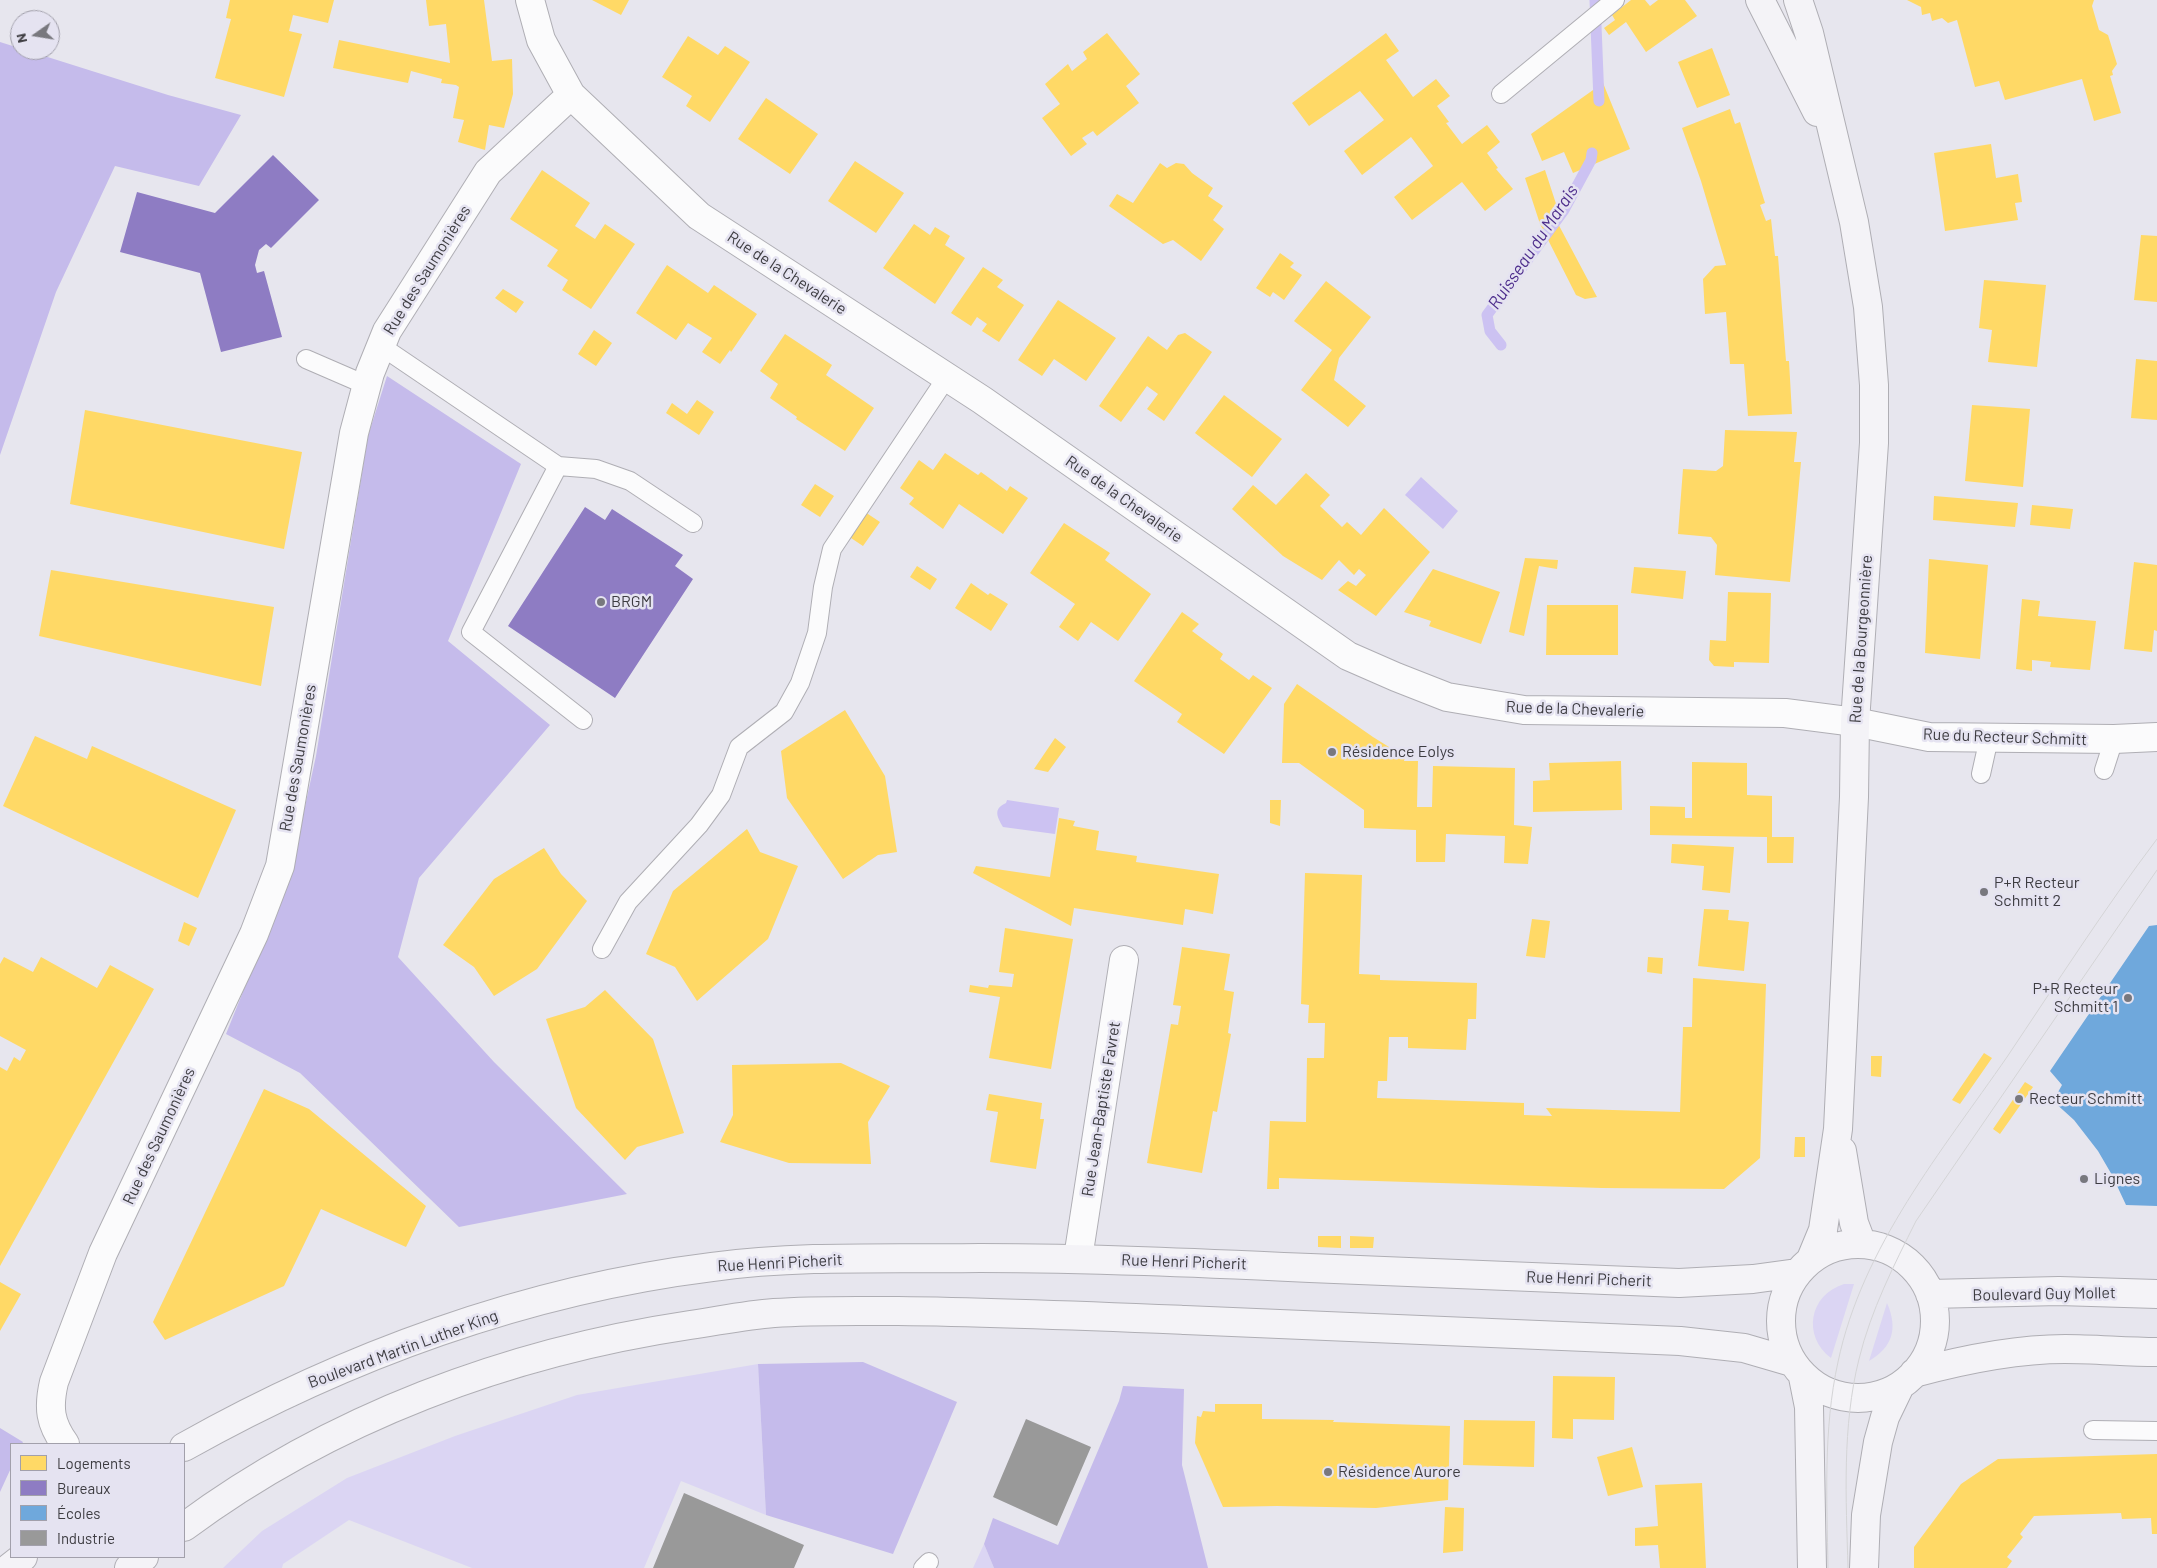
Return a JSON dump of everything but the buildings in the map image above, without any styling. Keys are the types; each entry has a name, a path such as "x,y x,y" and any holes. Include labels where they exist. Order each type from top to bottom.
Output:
{"main road":[{"name":"Rue de la Bourgeonnière","path":"1760,0 1836,151"},
{"name":"Rue de la Bourgeonnière","path":"1798,0 1809,33 1854,222 1868,307 1874,385 1874,443 1855,722 1854,797 1838,1129 1823,1230 1804,1266"},
{"name":"Rue de la Bourgeonnière","path":"1838,1129 1854,1223 1862,1244"},
{"path":"1812,1568 1809,1407 1798,1369 1784,1344 1780,1316 1787,1290 1804,1266 1835,1247 1862,1244 1882,1248 1898,1256 1921,1276 1930,1294 1935,1315 1934,1336 1928,1356 1906,1380 1884,1417 1866,1515 1864,1568"},
{"name":"Rue Henri Picherit","path":"573,1292 710,1267 814,1259 1078,1258 1679,1283 1753,1279 1804,1266"},
{"name":"Boulevard Guy Mollet","path":"1930,1294 2060,1291 2157,1294"},
{"name":"Boulevard Martin Luther King","path":"185,1445 226,1423 368,1358 447,1329 573,1292"},
{"path":"185,1526 291,1458 398,1406 471,1378 589,1343 635,1333 773,1313 844,1311 1002,1312 1680,1341 1744,1348 1798,1369 1824,1392 1852,1399 1871,1398 1906,1380 1955,1362 2013,1353 2063,1349 2157,1352"},
{"path":"9,1568 22,1558"},
{"path":"129,1568 143,1558"}],"street":[{"name":"Rue de la Chevalerie","path":"530,0 541,40 571,95 699,216 948,377 1348,656 1447,697 1524,710 1785,713 1855,722"},
{"name":"Rue des Saumonières","path":"64,1443 55,1430 51,1415 50,1399 54,1382 103,1253 254,934 280,866 354,432 366,385 388,331 488,172 571,95"},
{"name":"Rue du Recteur Schmitt","path":"1855,722 1929,737 2114,740 2157,737"},
{"name":"Rue Jean-Baptiste Favret","path":"1078,1258 1124,960"}],"lane":[{"path":"1501,94 1615,0"},
{"path":"381,346 558,466 596,470 630,481 693,523"},
{"path":"306,359 366,385"},
{"path":"602,949 628,902 699,824 720,795 739,747 784,712 800,684 817,633 823,587 832,549 948,377"},
{"path":"558,466 472,632 583,720"},
{"path":"1981,774 1989,738"},
{"path":"2104,770 2114,740"},
{"path":"2093,1430 2157,1431"}],"shaded area":[{"path":"0,42 10,45 10,60 57,60 168,95 241,115 199,186 115,166 56,292 0,455"},
{"path":"387,376 521,464 448,641 550,725 419,878 398,957 494,1062 627,1194 459,1227 300,1073 226,1034 290,875 316,756 368,436"},
{"path":"1421,477 1458,511 1443,529 1405,495"},
{"path":"1007,800 1059,808 1055,834 1003,827 997,814 999,808"},
{"path":"1844,1284 1854,1284 1831,1358 1816,1339 1813,1328 1814,1317 1817,1306 1823,1297 1832,1289"},
{"path":"1887,1303 1892,1321 1891,1336 1883,1350 1869,1361"},
{"path":"863,1362 957,1402 893,1554 766,1515 758,1364"},
{"path":"758,1364 766,1515 681,1481 644,1568 472,1568 349,1520 283,1564 282,1568 223,1568 262,1531 347,1478 455,1436 577,1395"},
{"path":"1123,1386 1184,1389 1182,1465 1208,1568 994,1568 984,1544 993,1518 1058,1545 1119,1401"},
{"path":"0,1428 23,1442 10,1443 10,1470 0,1492"},
{"path":"984,1544 994,1568 973,1568"}],"waterway":[{"name":"Ruisseau du Marais","path":"1595,0 1599,101"},
{"name":"Ruisseau du Marais","path":"1501,345 1490,331 1487,315 1564,210 1591,160 1592,153"}],"tram line":[{"path":"1828,1568 1827,1465 1833,1388 1849,1320 1865,1279 1885,1240 1931,1164 2007,1057 2099,919 2157,839"},
{"path":"1848,1568 1846,1463 1850,1410 1864,1341 1884,1288 1916,1221 2157,870"}],"place":[{"name":"BRGM","path":"601,602"},
{"name":"Résidence Eolys","path":"1332,752"},
{"name":"P+R Recteur Schmitt 2","path":"1984,892"},
{"name":"P+R Recteur Schmitt 1","path":"2128,998"},
{"name":"Recteur Schmitt","path":"2019,1099"},
{"name":"Lignes","path":"2084,1179"},
{"name":"Résidence Aurore","path":"1328,1472"}]}
